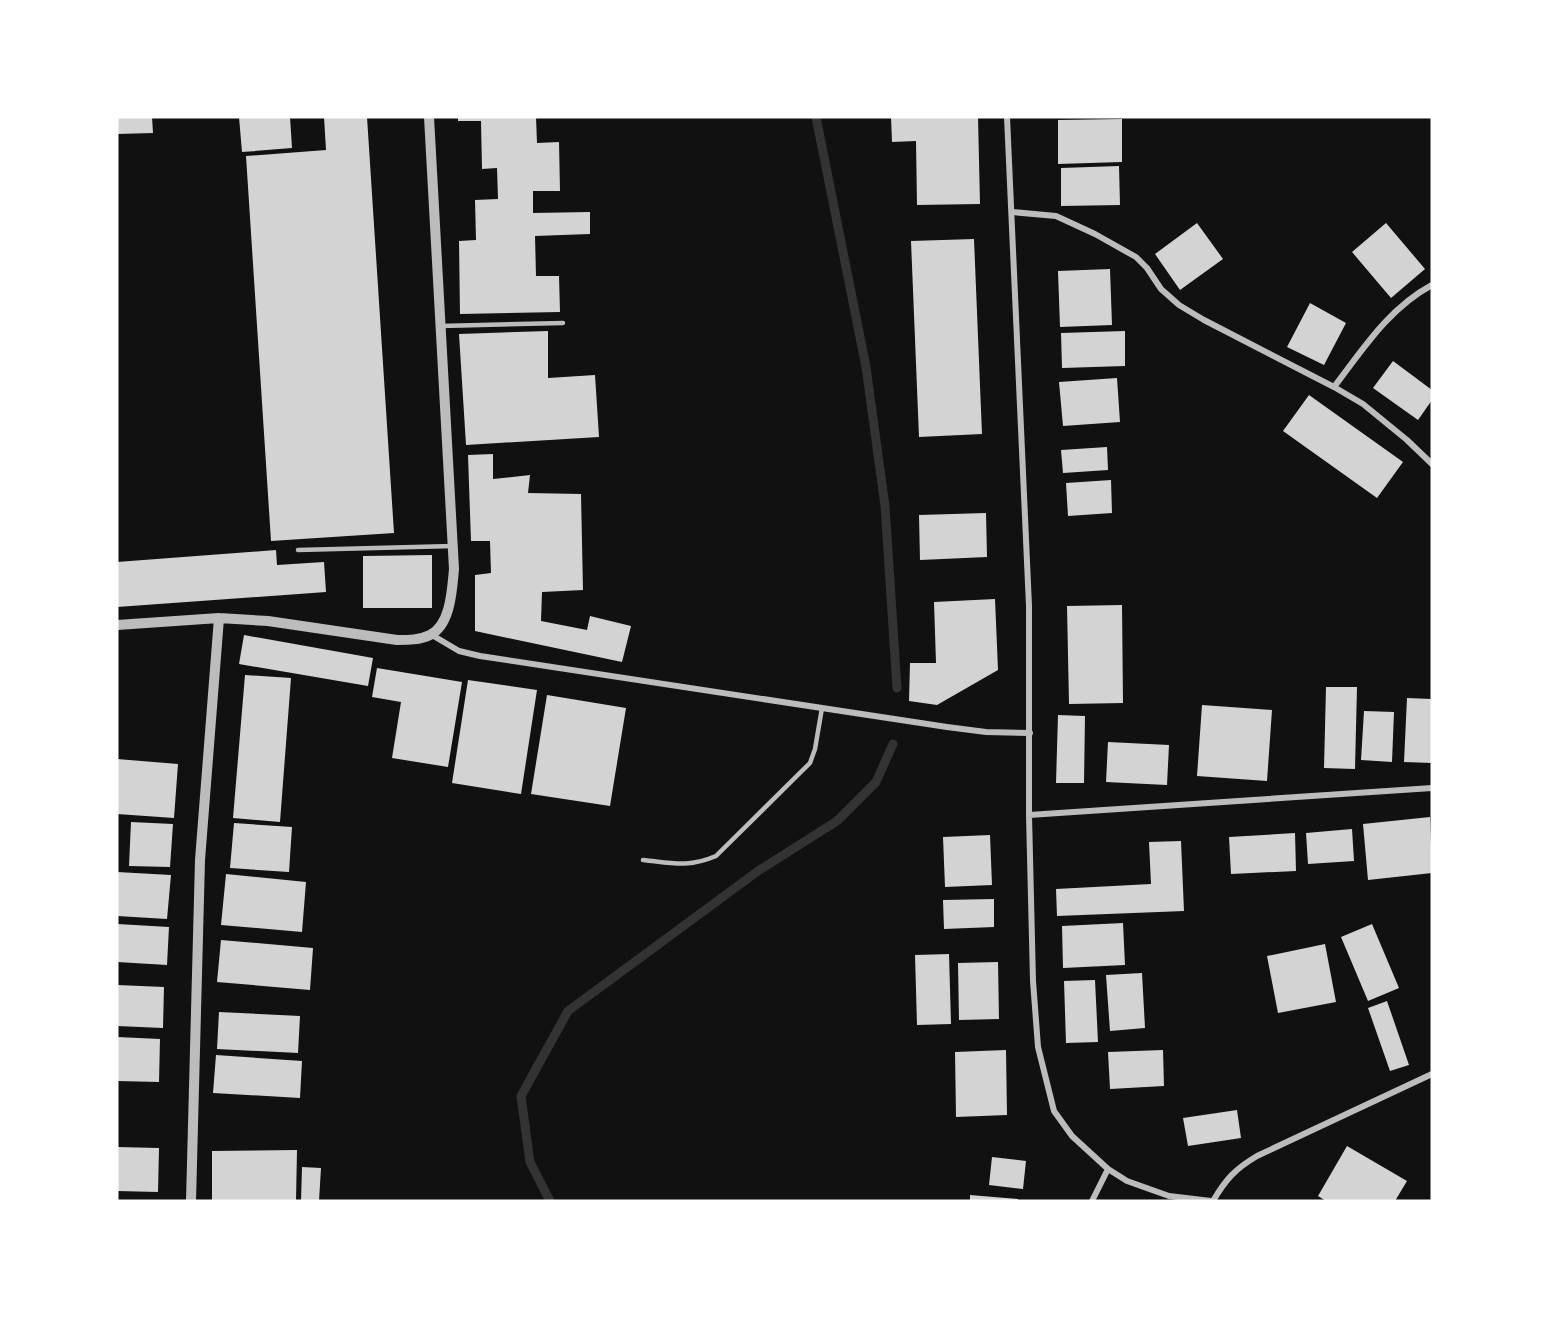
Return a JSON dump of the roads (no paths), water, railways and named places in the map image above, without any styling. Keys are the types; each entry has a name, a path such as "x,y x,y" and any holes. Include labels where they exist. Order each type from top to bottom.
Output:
{"street":[{"path":"117,626 219,618 268,621 397,640 414,640 432,635 446,617 451,598 454,569 429,117"},
{"path":"1007,117 1029,606 1029,815 1033,981 1038,1047 1054,1111 1072,1136 1108,1169 1127,1182 1169,1196 1212,1201 1238,1167 1257,1156 1432,1074"},
{"path":"1012,212 1056,216 1136,257 1147,268 1161,289 1179,305 1363,404 1432,464"},
{"path":"1334,387 1383,322 1419,291 1432,285"},
{"path":"191,1201 200,860 219,618"},
{"path":"432,635 459,651 480,656 986,732 1030,733"},
{"path":"1029,815 1432,788"},
{"path":"1092,1201 1108,1169"}],"lane":[{"path":"441,326 563,323"},
{"path":"298,550 453,546"},
{"path":"643,860 687,865 716,856 810,763 815,749 822,708"}],"waterway":[{"path":"816,117 866,367 885,506 897,688"},
{"path":"550,1201 530,1162 521,1096 568,1011 758,871 837,821 876,782 893,744"}]}
